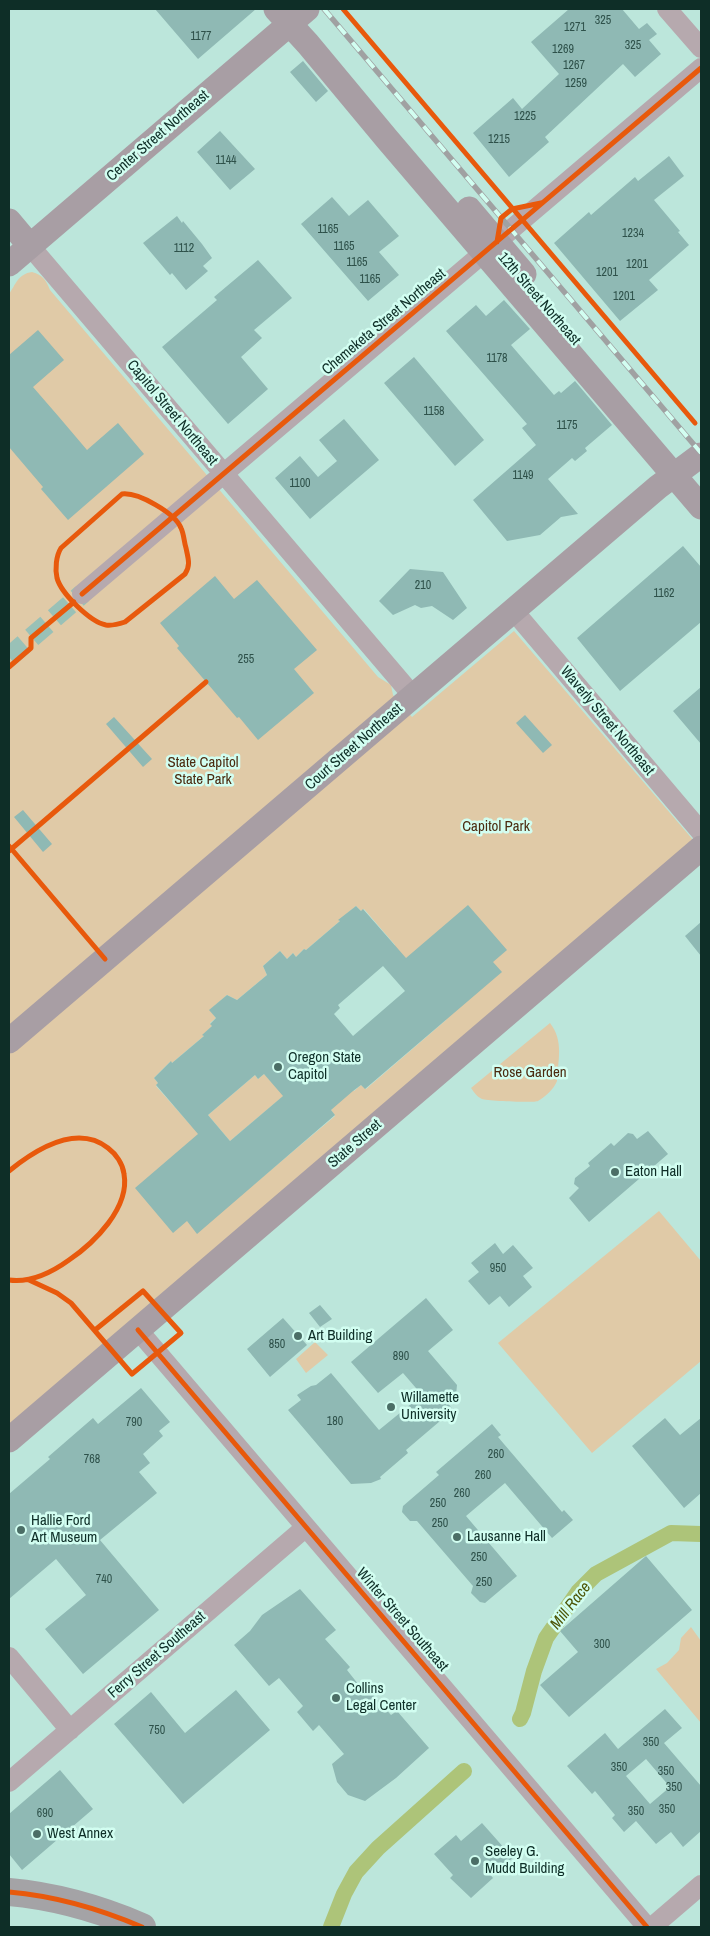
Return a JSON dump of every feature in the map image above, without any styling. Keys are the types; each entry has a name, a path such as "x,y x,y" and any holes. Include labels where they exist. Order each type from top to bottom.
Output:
{"highway":[{"path":"9,1892 37,1894 88,1907 142,1927"}],"main road":[{"name":"Center Street Northeast","path":"9,264 295,12"},
{"name":"12th Street Northeast","path":"295,12 490,248 691,469 701,507"},
{"name":"Capitol Street Northeast","path":"9,220 30,246"},
{"name":"Court Street Northeast","path":"9,1041 658,486 691,469"},
{"name":"State Street","path":"9,1440 701,848"}],"street":[{"path":"667,9 701,48"},
{"name":"Chemeketa Street Northeast","path":"82,594 223,472 300,410 701,68"},
{"name":"Capitol Street Northeast","path":"30,246 413,696"},
{"name":"Waverly Street Northeast","path":"513,610 701,832"},
{"name":"Winter Street Southeast","path":"138,1330 647,1927"},
{"name":"Ferry Street Southeast","path":"9,1782 306,1527"},
{"path":"9,1658 70,1730"},
{"path":"652,1927 701,1885"}],"green space":[{"name":"State Capitol State Park","path":"32,272 44,278 50,290 378,677 391,685 393,695 412,717 514,631 694,841 9,1425 9,294 18,280 27,273","holes":["356,906 361,911 364,909 395,945 395,967 409,956 448,1000 446,1020 366,1089 361,1085 354,1091 348,1085 331,1110 335,1116 253,1185 188,1122 156,1086 158,1083 154,1078 170,1062 172,1063 204,1036 212,1026 210,1023 216,1018 210,1010 227,995 237,1000 267,975 263,966 280,951 287,959 293,953 296,957"]},
{"name":"Rose Garden","path":"550,1023 557,1037 559,1051 557,1081 549,1093 535,1102 482,1099 477,1096 471,1088"},
{"path":"264,1074 287,1093 230,1141 208,1115 255,1075 258,1079"},
{"path":"659,1211 701,1261 701,1361 592,1453 498,1343"},
{"path":"315,1342 328,1355 306,1373 296,1359"},
{"path":"691,1627 701,1641 701,1723 656,1669 667,1663 679,1650 681,1638"}],"building":[{"path":"155,9 256,9 198,59"},
{"path":"569,9 622,9 639,29 647,23 657,34 649,40 661,54 635,77 623,64 545,137 549,142 509,177 473,133 513,98 522,109 559,74 531,42"},
{"path":"303,61 328,91 316,102 290,72"},
{"path":"220,131 255,169 230,190 197,152"},
{"path":"669,156 684,176 654,200 689,245 649,280 658,290 620,321 554,243 589,212 591,215 635,177 638,181"},
{"path":"332,197 349,216 368,200 399,236 379,252 399,275 368,301 301,224"},
{"path":"177,216 212,258 203,266 208,271 186,290 172,273 170,275 143,243"},
{"path":"258,260 292,298 254,330 262,338 241,357 268,389 228,424 162,347 217,300 214,297"},
{"path":"504,300 530,329 511,345 554,395 559,391 561,393 575,381 612,425 585,448 587,451 575,461 572,458 548,479 578,514 561,517 540,535 507,541 473,500 536,445 522,428 527,424 446,331 476,305 486,316"},
{"path":"38,330 64,360 33,387 87,450 118,423 144,454 68,520 41,489 43,487 9,447 9,355"},
{"path":"414,357 484,440 455,466 384,383"},
{"path":"344,419 379,460 310,519 275,478 300,456 318,477 337,461 319,440"},
{"path":"683,546 701,567 701,622 620,691 577,638"},
{"path":"410,569 443,572 467,608 453,620 432,606 421,608 415,605 393,615 379,601"},
{"path":"215,576 234,599 257,580 317,650 294,669 314,693 258,740 177,648 179,646 160,623"},
{"path":"701,687 701,744 673,711"},
{"path":"525,715 552,745 543,753 516,723"},
{"path":"114,717 152,759 143,767 106,724"},
{"path":"23,810 52,844 43,852 14,817"},
{"name":"Oregon State Capitol","path":"468,905 507,950 493,962 502,972 365,1089 361,1085 353,1091 331,1110 335,1115 197,1234 187,1221 173,1233 135,1188 198,1134 156,1085 158,1083 154,1078 171,1061 172,1063 204,1036 202,1035 212,1026 210,1024 216,1018 209,1010 227,995 237,1000 267,975 263,966 280,951 287,959 293,953 296,957 356,906 361,911 363,909 406,958","holes":["383,966 405,991 353,1036 334,1014 340,1008 338,1005","264,1074 283,1096 230,1141 208,1115 255,1075 258,1079"]},
{"path":"701,922 701,956 685,936"},
{"name":"Eaton Hall","path":"648,1131 668,1154 589,1222 569,1198 579,1188 574,1184 575,1178 590,1166 588,1163 611,1143 614,1146 628,1133 633,1134 637,1139"},
{"path":"495,1243 503,1254 513,1245 533,1268 523,1276 532,1287 509,1307 500,1296 489,1305 468,1281 479,1272 471,1263"},
{"path":"426,1298 453,1330 428,1351 457,1385 456,1395 447,1402 453,1410 406,1450 408,1453 380,1477 381,1479 371,1483 351,1484 288,1410 301,1400 297,1395 316,1385 331,1373 379,1430 422,1395 403,1373 378,1393 351,1362"},
{"path":"320,1305 332,1319 320,1327 309,1313"},
{"path":"283,1318 307,1345 270,1377 247,1349"},
{"path":"141,1388 170,1422 159,1431 163,1436 143,1454 150,1463 139,1472 157,1493 100,1540 159,1610 83,1674 45,1629 86,1595 56,1559 9,1599 9,1494 50,1459 48,1457 93,1418 98,1424"},
{"path":"665,1418 680,1435 701,1418 701,1493 684,1508 632,1446"},
{"path":"492,1424 501,1435 498,1437 562,1512 564,1510 573,1520 552,1538 505,1483 466,1516 517,1576 485,1603 480,1602 471,1593 473,1586 417,1521 410,1521 402,1512 403,1506 439,1475 436,1472"},
{"path":"646,1556 692,1610 569,1717 540,1685 578,1652 560,1631"},
{"name":"Collins Legal Center","path":"300,1589 336,1630 325,1639 350,1667 347,1670 362,1689 365,1686 391,1715 397,1711 429,1748 396,1778 365,1801 348,1795 337,1782 332,1764 344,1754 319,1725 313,1731 297,1712 303,1706 279,1678 269,1686 234,1645 250,1631 262,1615"},
{"path":"236,1690 270,1730 183,1804 114,1724 151,1692 185,1733"},
{"path":"665,1709 682,1728 664,1743 701,1786 701,1831 683,1847 671,1832 656,1844 636,1821 624,1832 612,1818 615,1815 595,1791 592,1794 567,1766 605,1733 618,1749","holes":["646,1759 670,1787 650,1804 626,1776"]},
{"name":"West Annex","path":"60,1770 93,1809 22,1870 9,1854 9,1814"},
{"name":"Seeley G. Mudd Building","path":"482,1823 513,1858 506,1863 506,1867 483,1866 493,1878 471,1898 450,1878 453,1875 434,1854 456,1835 461,1841"}],"waterway":[{"name":"Mill Race","path":"520,1719 546,1638 578,1592 596,1574 671,1533 701,1534"},
{"name":"Mill Race","path":"331,1927 344,1894 356,1872 378,1848 464,1771"}],"tunnel":[{"path":"9,657 82,594"}],"railway":[{"path":"324,9 701,453"}],"cycle path":[{"path":"343,9 695,423"},
{"path":"82,594 701,68"},
{"path":"497,242 501,218 512,209 541,203"},
{"path":"122,494 137,496 172,516 183,533 188,564 185,574 125,622 106,625 99,623 85,613 70,599 57,578 56,563 61,548 122,494"},
{"path":"9,667 31,648 31,638 74,602"},
{"path":"9,851 206,682"},
{"path":"9,846 105,959"},
{"path":"9,1171 31,1155 56,1142 83,1138 96,1141 114,1153 119,1160 124,1174 124,1187 116,1212 89,1244 62,1265 40,1276 25,1280 9,1280"},
{"path":"29,1280 57,1293 71,1303 132,1374 181,1333 143,1291 95,1330"},
{"path":"138,1330 647,1927"},
{"path":"9,1892 77,1904 110,1914 142,1927"}],"place":[{"name":"Oregon State Capitol","path":"278,1067"},
{"name":"Eaton Hall","path":"615,1172"},
{"name":"Art Building","path":"298,1336"},
{"name":"Willamette University","path":"391,1407"},
{"name":"Hallie Ford Art Museum","path":"21,1530"},
{"name":"Lausanne Hall","path":"457,1537"},
{"name":"Collins Legal Center","path":"336,1698"},
{"name":"West Annex","path":"37,1834"},
{"name":"Seeley G. Mudd Building","path":"475,1861"}],"park label":[{"name":"Capitol Park","path":"496,827"}]}
